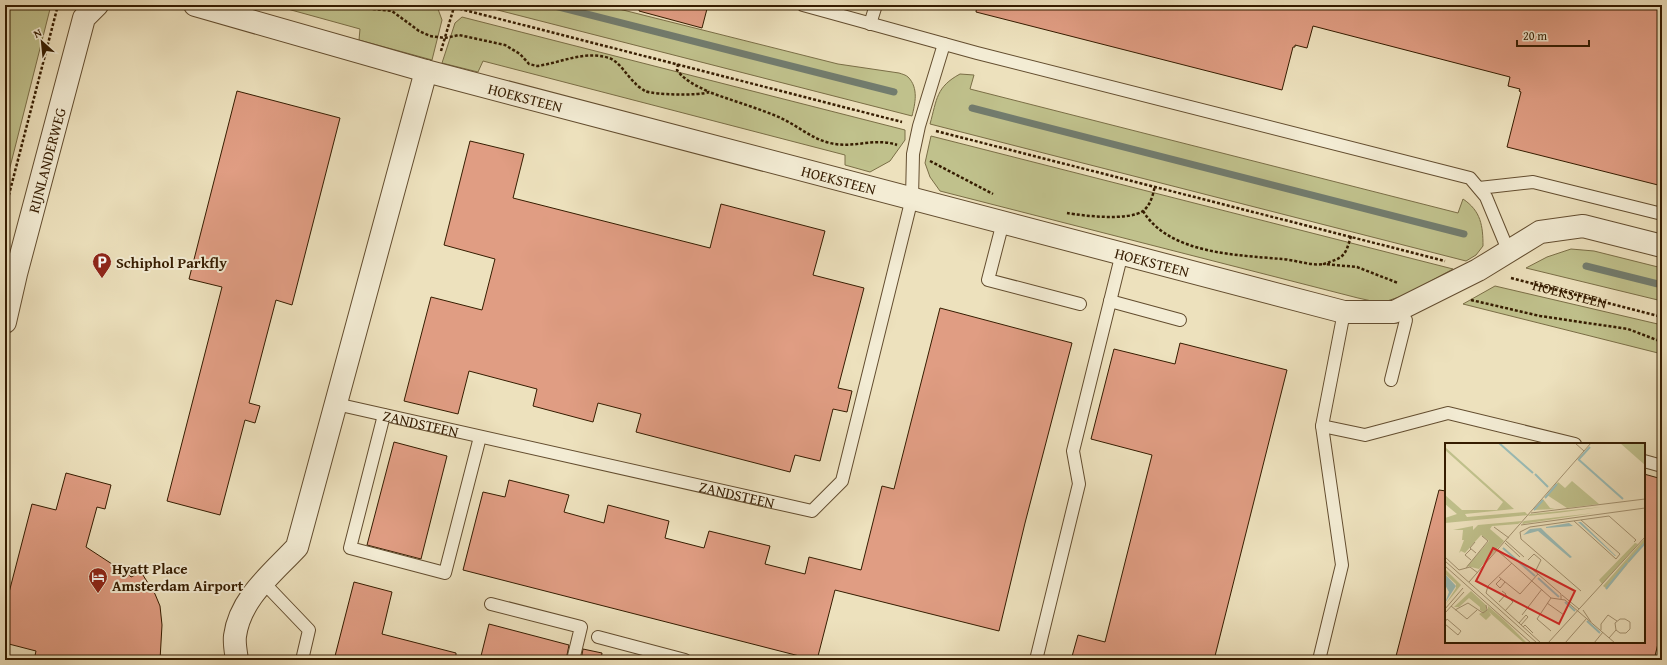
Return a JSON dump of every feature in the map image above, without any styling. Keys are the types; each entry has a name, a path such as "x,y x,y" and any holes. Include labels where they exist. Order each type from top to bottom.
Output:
{"street":[{"name":"RIJNLANDERWEG","path":"5,322 16,274 84,18 97,5"},
{"name":"HOEKSTEEN","path":"195,5 426,71 1344,312 1394,312 1478,270 1508,250 1540,232 1583,226 1662,246"},
{"path":"237,660 234,637 241,614 248,602 297,547 426,71"}],"lane":[{"path":"803,5 944,44 1470,178 1486,196 1508,250"},
{"path":"870,24 876,5"},
{"path":"912,198 913,154 919,126 944,44"},
{"path":"1479,188 1533,182 1662,214"},
{"name":"ZANDSTEEN","path":"336,404 812,511 842,481 912,198"},
{"path":"1003,222 988,280 1080,304"},
{"path":"1036,660 1079,484 1073,452 1122,254"},
{"path":"1110,301 1180,320"},
{"path":"1319,660 1342,565 1322,426 1344,312"},
{"path":"1391,380 1406,320"},
{"path":"1322,426 1365,435 1448,412 1571,443"},
{"path":"384,415 350,548 444,573 480,437"},
{"path":"1645,461 1662,466"},
{"path":"264,583 309,630 302,660"},
{"path":"491,604 581,627 573,660"},
{"path":"598,637 680,659"}],"path":[{"name":"RIJNLANDERWEG","path":"5,210 58,5"},
{"path":"333,5 392,11 419,31 430,36 445,38 459,35 505,45 520,54 529,64 536,66 587,54 610,58 635,84 644,91 680,94 705,94 709,92"},
{"name":"HOEKSTEEN","path":"445,5 1662,317"},
{"path":"426,71 439,58 454,7"},
{"path":"678,64 677,70 680,75 709,92 770,113 830,144 843,146 879,141 888,142 913,154 935,162 997,196"},
{"path":"1066,213 1108,216 1134,214 1143,211 1151,201 1155,186"},
{"path":"1143,211 1152,224 1161,232 1180,241 1229,254 1283,259 1315,265 1324,264"}],"green space":[{"path":"5,5 51,5 5,187"},
{"path":"273,5 422,5 438,9 442,20 432,60 359,40 360,29"},
{"path":"478,5 603,5 838,64 899,73 908,77 914,86 915,96 912,116"},
{"path":"462,17 905,130 905,140 890,161 870,172 845,165 845,155 483,61 478,72 442,63 455,23"},
{"path":"960,74 974,75 970,89 1458,213 1463,199 1474,209 1480,220 1483,246 1476,255 1466,261 930,124 936,101 942,89 952,79"},
{"path":"931,136 1453,269 1405,295 1381,303 1358,298 940,191 930,177 925,163"},
{"path":"1571,249 1594,251 1662,268 1662,301 1526,268 1547,257"},
{"path":"1495,286 1662,325 1662,354 1463,304"}],"building":[{"path":"640,5 708,5 702,28 639,11"},
{"path":"977,5 1662,5 1662,186 1507,147 1521,92 1519,91 1520,89 1508,86 1510,77 1313,26 1307,48 1295,45 1295,47 1293,47 1282,90 976,12"},
{"path":"237,91 340,118 292,305 276,300 249,403 260,406 255,423 245,420 220,515 167,501 222,287 189,279"},
{"path":"470,141 524,154 513,198 710,248 721,204 825,231 813,275 864,288 838,388 852,391 847,412 833,409 820,461 795,455 790,472 636,432 641,414 598,403 593,422 533,406 537,389 469,371 458,414 404,401 431,297 482,310 495,259 444,245"},
{"path":"940,308 1072,343 1025,523 999,631 835,590 817,660 815,660 463,570 483,492 505,497 509,480 569,495 564,512 604,523 608,505 669,521 665,538 704,548 709,531 770,546 765,564 805,574 809,557 861,570 882,486 894,489"},
{"path":"1180,343 1287,370 1214,660 1071,660 1078,635 1105,642 1152,455 1091,439 1114,349 1175,364"},
{"path":"394,442 447,456 421,559 367,545"},
{"path":"66,473 111,485 105,509 97,507 86,547 112,564 121,565 131,577 141,572 155,594 160,606 162,625 160,660 34,660 36,651 5,643 5,608 32,504 56,510"},
{"path":"1645,474 1662,479 1662,627 1654,660 1395,660 1439,490 1445,491 1445,643 1645,643"},
{"path":"354,582 392,592 382,634 456,653 456,660 334,660"},
{"path":"489,624 569,645 566,660 480,660"},
{"path":"583,649 602,653 601,660 581,660"}],"waterway":[{"path":"551,5 894,92"},
{"path":"972,108 1464,234"},
{"path":"1586,266 1662,285"}],"place":[{"name":"Schiphol Parkfly","path":"102,279"},
{"name":"Hyatt Place Amsterdam Airport","path":"98,594"}]}
